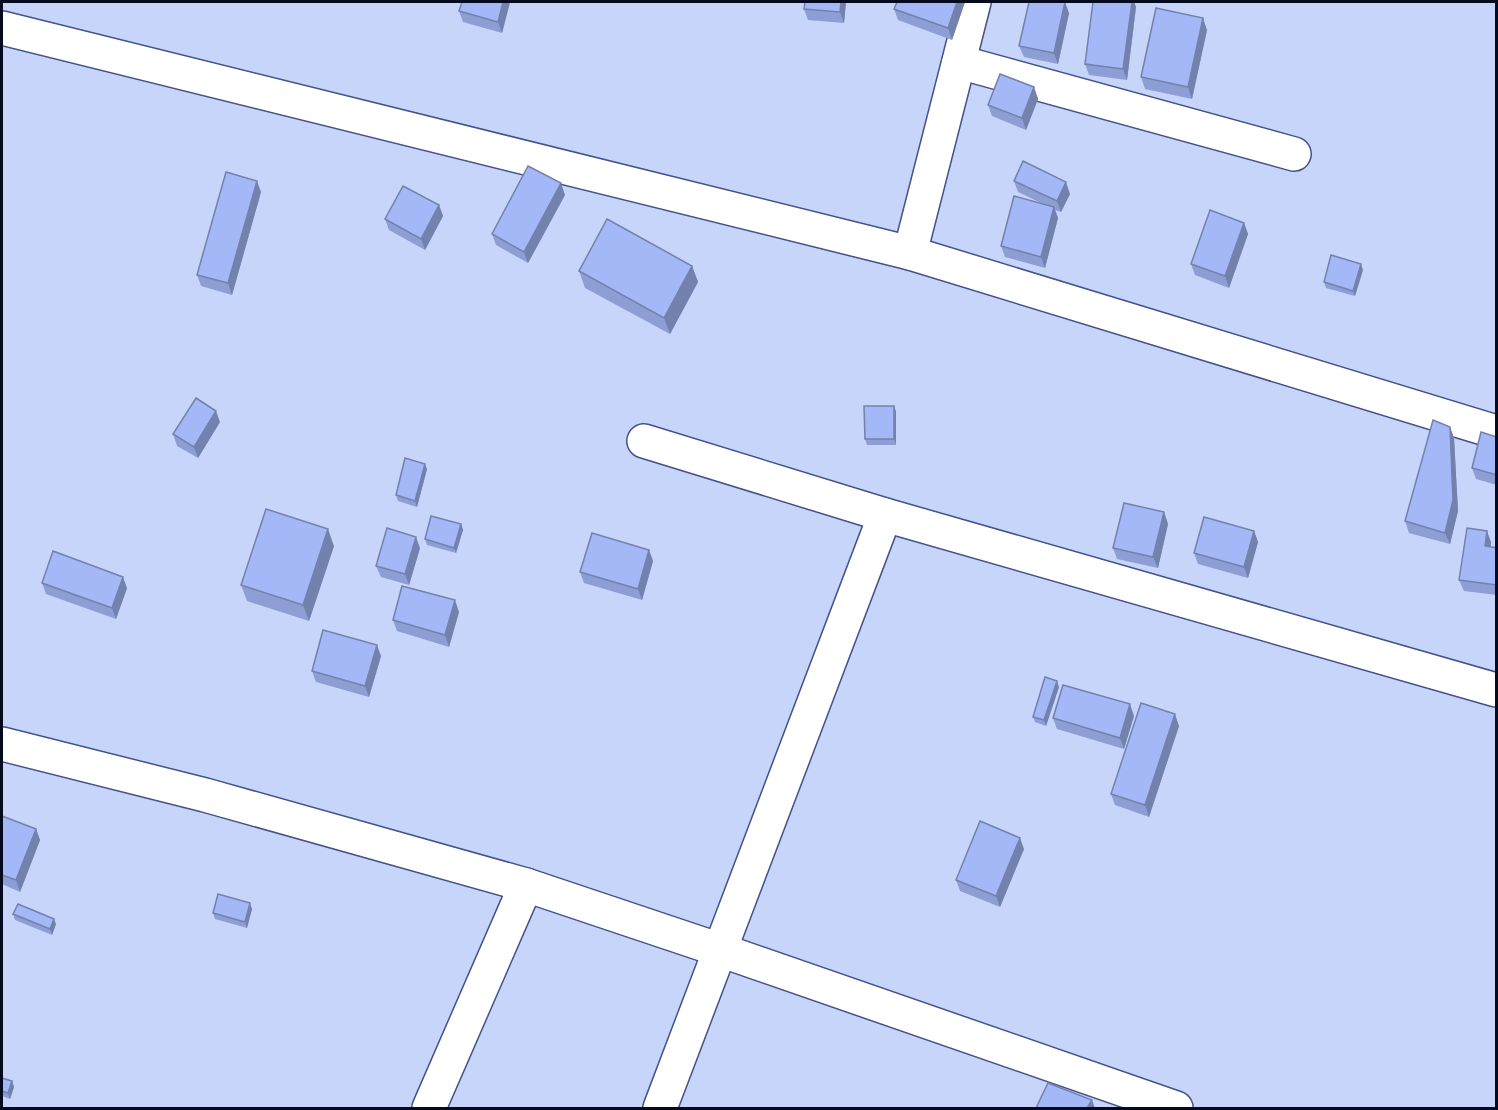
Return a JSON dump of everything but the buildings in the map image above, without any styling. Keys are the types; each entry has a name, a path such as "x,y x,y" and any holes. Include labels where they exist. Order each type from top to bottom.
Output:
{"street":[{"path":"910,253 974,2"},
{"path":"2,28 910,253 1497,432"},
{"path":"959,62 1294,154"},
{"path":"644,441 885,515 1497,690"},
{"path":"660,1108 885,515"},
{"path":"2,744 205,795 526,885 1176,1108"},
{"path":"429,1108 526,885"}]}
